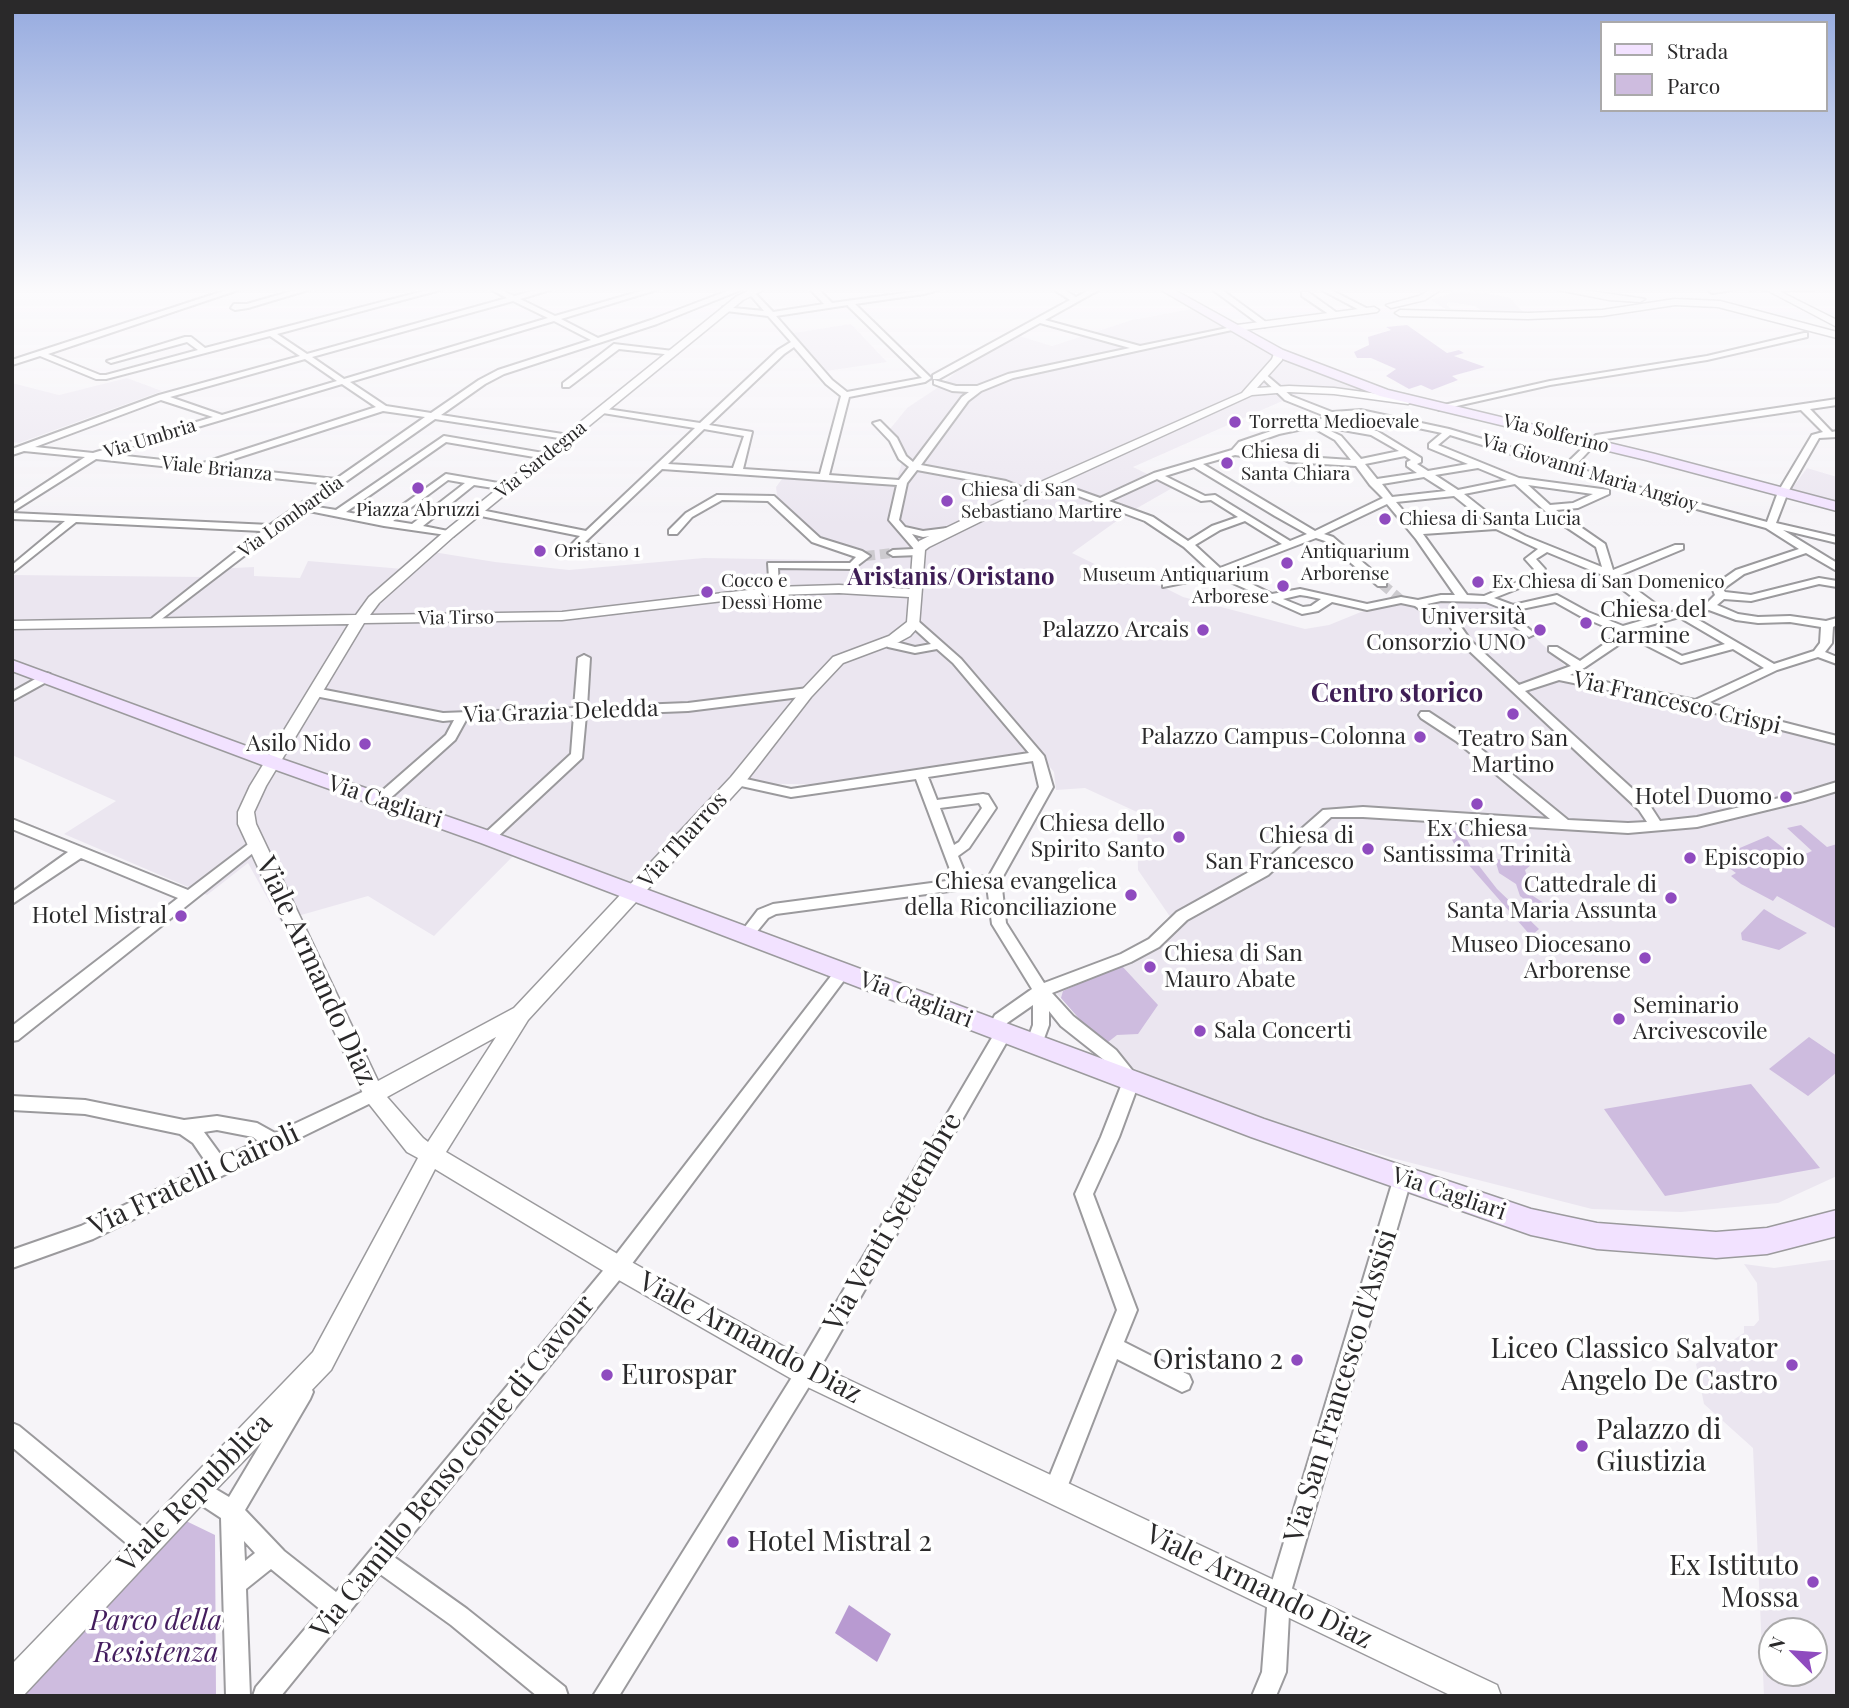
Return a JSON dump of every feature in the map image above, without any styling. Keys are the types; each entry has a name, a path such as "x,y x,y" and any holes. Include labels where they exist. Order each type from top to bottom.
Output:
{"main road":[{"name":"Via Solferino","path":"1312,367 1379,394 1591,443 1837,507"},
{"name":"Via Cagliari","path":"12,666 488,838 1260,1129 1531,1223 1597,1236 1716,1245 1767,1241 1835,1226"}],"street":[{"path":"75,367 103,377 145,367"},
{"path":"15,449 162,397 270,367"},
{"path":"319,367 383,408 569,438"},
{"name":"Via Umbria","path":"12,509 94,456 393,367"},
{"name":"Via Lombardia","path":"155,621 272,528 431,416 492,376 520,367"},
{"path":"566,385 589,367"},
{"name":"Via Sardegna","path":"315,692 359,619 398,577 656,367"},
{"path":"619,552 577,544 764,367"},
{"path":"816,367 845,395 931,379 954,367"},
{"path":"918,367 931,379 955,389 965,399"},
{"path":"919,550 894,520 902,483 913,466 965,399 978,389 1011,376 1056,367"},
{"path":"1267,367 1266,372 1287,398 1331,415"},
{"path":"1252,392 1271,367"},
{"path":"1439,407 1550,383 1652,367"},
{"path":"955,389 978,389"},
{"path":"937,645 915,650 892,645 890,640 905,633 914,623 919,550 928,540 1252,392 1279,390 1379,394"},
{"path":"824,477 845,395"},
{"path":"162,397 221,417"},
{"path":"1568,468 1596,438 1837,402"},
{"path":"198,467 383,408"},
{"path":"1804,408 1833,433"},
{"path":"603,410 749,434 737,472"},
{"name":"Via Giovanni Maria Angioy","path":"1331,415 1361,412 1450,432 1619,484 1770,526 1837,568"},
{"path":"1317,424 1331,415"},
{"path":"877,424 894,440 902,457 913,466 1006,484 1029,492"},
{"path":"1317,424 1338,438 1415,531 1463,598"},
{"path":"1235,452 1242,444 1277,432 1317,424 1374,433 1418,460 1433,463 1448,472"},
{"path":"1374,433 1413,425"},
{"path":"1450,432 1432,446 1517,481 1604,494"},
{"path":"1833,433 1816,435 1783,492 1770,526 1786,527 1837,540"},
{"path":"337,514 444,439 547,456"},
{"name":"Viale Brianza","path":"15,449 338,482"},
{"path":"1101,500 1157,475 1235,452 1277,452 1289,459 1357,463 1405,453"},
{"path":"1418,460 1410,464 1457,493 1498,526 1609,574 1664,616"},
{"path":"1197,465 1314,534 1329,539 1382,584"},
{"path":"1373,483 1482,465"},
{"path":"660,466 902,483"},
{"path":"771,498 776,474"},
{"path":"1157,475 1204,499 1212,497 1290,545"},
{"path":"384,523 446,477 508,487"},
{"path":"414,528 473,481"},
{"path":"1167,584 1218,572 1290,545 1387,500 1457,493 1517,481"},
{"path":"1517,481 1548,508 1601,546 1609,574"},
{"path":"1049,483 1149,519 1188,545 1218,572 1270,597 1302,617 1330,598"},
{"path":"1548,508 1575,506 1604,494 1619,484"},
{"path":"673,532 689,515 720,497 771,498 816,540 863,556 853,566 772,565 774,591"},
{"path":"302,507 449,534"},
{"path":"476,512 588,534"},
{"path":"12,516 272,528"},
{"path":"1188,545 1216,528 1245,518"},
{"path":"12,570 74,519"},
{"path":"1415,531 1498,526"},
{"path":"902,529 923,534 947,531"},
{"path":"1487,599 1533,579 1540,569 1530,559 1547,547"},
{"path":"1609,574 1621,572 1679,547"},
{"path":"893,553 919,550"},
{"path":"1721,596 1717,588 1740,572 1805,550"},
{"path":"1558,676 1580,666 1625,636 1628,627 1710,606 1721,596 1751,597 1819,581 1837,584"},
{"name":"Via Tirso","path":"12,625 562,615 774,591 828,589 916,593"},
{"path":"1270,597 1300,592 1367,607 1401,600 1418,603 1463,598 1487,599 1512,608 1557,598 1584,614 1641,637 1681,660 1732,646"},
{"path":"1450,599 1454,602 1457,618 1453,623"},
{"path":"1418,603 1441,619 1453,623 1467,643 1494,670 1518,689 1644,807 1655,824"},
{"path":"1696,704 1773,668 1818,653 1826,643 1832,623 1736,617 1710,606"},
{"path":"1512,608 1508,617 1529,634"},
{"path":"1679,613 1773,668"},
{"path":"914,623 957,661 1038,756 1046,787 994,880 999,924 1041,991 1067,1021 1110,1055 1132,1080 1110,1137 1083,1194 1127,1310 1055,1490"},
{"name":"Via Tharros","path":"431,1156 521,1014 737,781 808,692 838,660 890,640"},
{"path":"1553,649 1580,666"},
{"path":"1818,653 1837,661"},
{"path":"488,838 578,755 584,658"},
{"name":"Via Francesco Crispi","path":"1518,689 1558,676 1696,704 1837,740"},
{"path":"12,697 46,677"},
{"name":"Via Grazia Deledda","path":"315,692 443,717 688,707 808,692"},
{"name":"Viale Armando Diaz","path":"315,692 272,762 246,812 247,824 373,1094 383,1110 415,1145 618,1267 806,1373 1279,1595 1486,1696"},
{"path":"1425,715 1460,738 1566,825 1628,828 1697,822 1804,797 1837,786"},
{"path":"380,800 451,737 462,716"},
{"path":"737,781 791,793 1038,756"},
{"path":"920,775 961,883"},
{"path":"932,805 983,798 989,808 964,845 951,854"},
{"name":"Via Venti Settembre","path":"605,1696 806,1373 999,1031 1001,1020 1041,991 1126,958 1154,943 1182,916 1263,870 1328,813 1363,812 1566,825"},
{"path":"12,824 188,896"},
{"path":"12,1035 256,845"},
{"path":"12,899 80,851"},
{"path":"745,936 763,914 773,909 994,880"},
{"name":"Via Camillo Benso conte di Cavour","path":"265,1696 618,1267 843,971"},
{"path":"1034,1044 1041,1025 1041,991"},
{"name":"Via Tharros","path":"373,1094 521,1014"},
{"path":"477,1038 493,1037 498,1042 498,1050"},
{"name":"Via Fratelli Cairoli","path":"12,1259 86,1233 373,1094"},
{"path":"12,1103 85,1107 184,1127 218,1123 257,1130 273,1142"},
{"path":"184,1127 200,1138 218,1169"},
{"name":"Viale Repubblica","path":"232,1512 322,1361 431,1156"},
{"name":"Via San Francesco d'Assisi","path":"1265,1696 1274,1672 1279,1595 1403,1177"},
{"path":"1112,1346 1182,1382"},
{"name":"Viale Repubblica","path":"12,1686 197,1489 322,1361"},
{"path":"12,1433 146,1545"},
{"path":"197,1489 232,1512 272,1554 337,1608"},
{"path":"232,1512 238,1696"},
{"path":"235,1583 272,1554"},
{"path":"378,1559 459,1617 556,1696"}],"shaded area":[{"path":"823,367 856,367 827,371"},
{"path":"962,367 1314,367 1369,388 1365,392 1314,387 1133,467 1174,487 1125,515 1072,553 1111,572 1163,587 1183,597 1305,629 1329,625 1393,599 1491,599 1509,608 1516,619 1565,666 1592,682 1744,710 1837,737 1837,1176 1778,1203 1681,1212 1592,1209 1392,1158 1196,1099 1115,1059 1050,986 1150,943 1173,921 1138,870 1137,812 1085,788 1056,790 1054,772 1038,752 846,785 732,783 639,885 523,846 434,936 368,896 280,921 248,863 207,895 64,834 116,801 12,755 12,575 203,577 214,569 254,567 254,576 300,578 308,561 403,569 433,552 569,570 704,558 816,560 855,564 853,554 795,528 779,512 776,487 785,475 897,479 903,459 890,429 907,408 940,386"},
{"path":"127,378 162,391 19,443 12,442 12,383 59,395"},
{"path":"1807,468 1837,477 1837,502 1791,490"},
{"path":"1837,1260 1837,1696 1764,1696 1764,1687 1828,1687 1828,1617 1760,1617 1753,1448 1704,1404 1696,1364 1744,1333 1744,1326 1754,1326 1759,1320 1757,1283 1744,1264 1774,1268"},
{"path":"849,1605 891,1634 877,1662 835,1633"}],"green space":[{"path":"1391,367 1485,367 1452,376 1458,380 1432,390 1421,385 1409,389 1386,376 1396,369"},
{"path":"1801,825 1827,847 1837,844 1837,929 1777,896 1773,901 1741,884 1731,876 1736,873 1721,862 1732,864 1721,856 1768,836 1796,858 1812,851 1787,828"},
{"path":"1447,830 1463,832 1472,849 1469,853 1497,889 1539,929 1531,936 1460,855"},
{"path":"1521,857 1532,864 1525,870 1533,896 1558,912 1550,918 1520,896 1516,884 1499,873 1495,859 1514,861"},
{"path":"1764,909 1807,933 1779,950 1742,940 1741,933"},
{"path":"1121,965 1158,1005 1138,1034 1117,1035 1103,1046 1061,998 1063,991"},
{"path":"1809,1037 1837,1056 1837,1072 1808,1096 1769,1069"},
{"path":"1751,1084 1820,1168 1665,1196 1604,1109"},
{"name":"Parco della Resistenza","path":"184,1520 215,1535 216,1696 23,1696"}],"tunnel":[{"path":"865,556 893,553"},
{"path":"1382,584 1401,600"}],"place":[{"name":"Torretta Medioevale","path":"1235,422"},
{"name":"Chiesa di Santa Chiara","path":"1227,463"},
{"name":"Piazza Abruzzi","path":"418,488"},
{"name":"Chiesa di San Sebastiano Martire","path":"947,501"},
{"name":"Chiesa di Santa Lucia","path":"1385,519"},
{"name":"Oristano 1","path":"540,551"},
{"name":"Antiquarium Arborense","path":"1287,563"},
{"name":"Ex Chiesa di San Domenico","path":"1478,582"},
{"name":"Museum Antiquarium Arborese","path":"1283,586"},
{"name":"Cocco e Dessì Home","path":"707,592"},
{"name":"Chiesa del Carmine","path":"1586,623"},
{"name":"Palazzo Arcais","path":"1203,630"},
{"name":"Università Consorzio UNO","path":"1540,630"},
{"name":"Teatro San Martino","path":"1513,714"},
{"name":"Palazzo Campus-Colonna","path":"1420,737"},
{"name":"Asilo Nido","path":"365,744"},
{"name":"Hotel Duomo","path":"1786,797"},
{"name":"Ex Chiesa Santissima Trinità","path":"1477,804"},
{"name":"Chiesa dello Spirito Santo","path":"1179,837"},
{"name":"Chiesa di San Francesco","path":"1368,849"},
{"name":"Episcopio","path":"1690,858"},
{"name":"Chiesa evangelica della Riconciliazione","path":"1131,895"},
{"name":"Cattedrale di Santa Maria Assunta","path":"1671,898"},
{"name":"Hotel Mistral","path":"181,916"},
{"name":"Museo Diocesano Arborense","path":"1645,958"},
{"name":"Chiesa di San Mauro Abate","path":"1150,967"},
{"name":"Seminario Arcivescovile","path":"1619,1019"},
{"name":"Sala Concerti","path":"1200,1031"},
{"name":"Oristano 2","path":"1297,1360"},
{"name":"Liceo Classico Salvator Angelo De Castro","path":"1792,1365"},
{"name":"Eurospar","path":"607,1375"},
{"name":"Palazzo di Giustizia","path":"1582,1446"},
{"name":"Hotel Mistral 2","path":"733,1542"},
{"name":"Ex Istituto Mossa","path":"1813,1582"}],"district":[{"name":"Aristanis/Oristano","path":"951,578"},
{"name":"Centro storico","path":"1397,694"}]}
